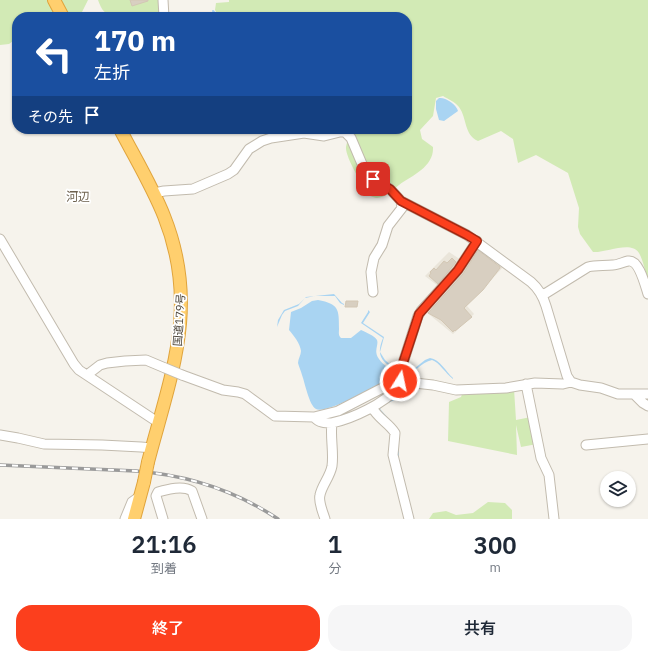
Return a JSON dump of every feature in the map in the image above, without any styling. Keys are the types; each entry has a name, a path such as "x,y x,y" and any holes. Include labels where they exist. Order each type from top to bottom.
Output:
{"highway":[{"path":"54,0 60,12"},
{"name":"国道179号","path":"123,134 154,193 170,233 177,258 181,285 182,313 175,365 134,519"}],"street":[{"path":"164,0 164,12"},
{"path":"154,193 160,191 193,189 234,170 249,149 267,140 299,134"},
{"path":"311,134 324,136 332,134"},
{"path":"347,134 351,138 362,164 373,179 390,189 401,201 477,241 532,282 539,289 543,295 567,376 571,382"},
{"path":"373,292 371,272 374,258 382,245 388,226 402,208 401,201"},
{"path":"0,239 79,370 159,423"},
{"path":"314,417 317,421 323,423 332,423 355,416 372,407 399,387 403,363 419,314 458,270 477,241"},
{"path":"543,295 588,267 616,265 628,261 636,264 648,294"},
{"path":"87,375 100,365 107,363 146,360 223,390 245,394 275,416 314,417 338,411 400,381 433,385 456,390 489,389 543,383 563,384 571,382 601,388 618,394 648,394"},
{"path":"526,384 540,458 549,475 554,519"},
{"path":"635,395 648,406"},
{"path":"372,407 377,415 388,424 395,433 393,455 409,519"},
{"path":"325,519 319,498 332,465 332,423"},
{"path":"0,435 44,444 141,446 152,448"},
{"path":"586,445 648,439"},
{"path":"163,519 156,496 158,492 174,488 190,489 192,491 202,519"},
{"path":"125,519 132,502 139,497"}],"shaded area":[{"path":"478,244 505,265 467,306 474,314 453,334 425,311 442,289 425,276 449,252 464,262"}],"green space":[{"path":"0,0 88,0 82,12 12,12 12,42 9,44 0,45"},
{"path":"98,0 160,0 160,12 105,12"},
{"path":"229,0 648,0 648,280 643,262 639,253 635,249 624,247 593,252 580,234 578,227 579,208 568,173 536,155 518,163 513,139 501,131 478,141 473,138 468,131 462,111 453,102 443,96 436,98 433,116 420,130 422,139 433,147 430,160 422,170 384,196 377,198 368,195 351,164 346,152 346,147 351,134 412,134 412,12 216,12 216,3 229,2"},
{"path":"514,389 516,420 531,417 537,444 521,447 516,425 517,455 448,441 449,402 461,397 463,392"},
{"path":"488,502 505,503 512,510 512,519 429,519 433,513 446,511 456,515 473,513"}],"water":[{"path":"439,98 451,102 456,106 458,111 444,121 439,120 436,109 436,101"},
{"path":"334,294 344,305 340,303 335,296 315,296"},
{"path":"305,298 298,306 285,311 277,327 278,320 284,310 299,304"},
{"path":"318,300 330,303 336,308 339,317 339,336 341,338 351,338 361,330 370,334 376,339 377,356 394,375 343,403 322,410 316,409 309,399 298,363 301,352 300,348 289,330 291,312 312,301"},
{"path":"368,310 370,312 363,323 384,337 380,352 383,338 361,323"},
{"path":"380,352 385,360 399,372 398,373 385,362 380,355"},
{"path":"430,358 440,363 453,379 435,361 432,360 405,376 425,360"},
{"path":"406,384 402,394 399,397 380,409 399,430 399,459 414,519 397,457 398,448 394,425 378,409 400,395 404,385"}],"building":[{"path":"130,0 148,0 148,1 132,6"},
{"path":"478,250 500,268 483,290 464,308 472,317 453,332 441,320 428,313 463,274"},
{"path":"452,258 456,262 438,284 429,276 431,273 430,272 434,268 436,270 444,261 447,263"},
{"path":"346,301 358,301 357,307 345,307"}],"railway":[{"path":"0,465 136,471 174,476 210,486 245,500 278,519"}],"district":[{"name":"河辺","path":"78,197"}],"route":[{"path":"373,179 390,189 401,201 477,241 458,270 419,314 414,325 403,363 400,381"}]}
